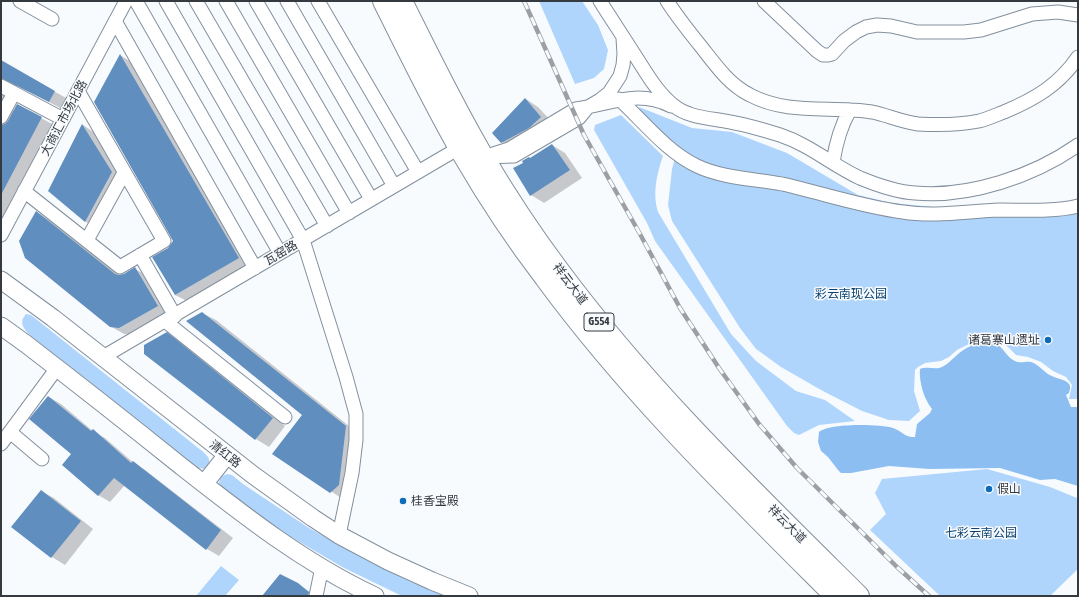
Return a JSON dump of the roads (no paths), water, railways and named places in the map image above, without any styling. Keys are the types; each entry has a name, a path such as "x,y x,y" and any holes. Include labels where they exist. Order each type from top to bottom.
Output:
{"highway":[{"name":"祥云大道","path":"383,1 459,148 523,249 560,299 583,328 665,422 751,512 835,596"},
{"name":"祥云大道","path":"402,1 461,117 484,157 515,207 561,273 647,378 763,500 859,596"},
{"path":"459,148 484,157"}],"main road":[{"name":"清红路","path":"1,280 53,318 284,498 339,534 410,572 469,596"},
{"path":"1,326 262,528 322,567 375,596"},
{"path":"204,484 227,455"}],"street":[{"path":"20,1 52,19"},
{"name":"大商汇市场北路","path":"1,235 126,1"},
{"path":"136,1 280,253"},
{"path":"166,1 303,240 346,377 356,414 356,440 352,473 339,534"},
{"path":"196,1 327,226"},
{"path":"226,1 349,213"},
{"path":"256,1 371,199"},
{"path":"287,1 394,186"},
{"path":"318,1 418,172"},
{"path":"600,1 658,89 678,109"},
{"path":"666,1 678,19 724,75 736,87 769,104 796,108 872,112 918,124 943,124 979,121 1015,107 1055,84 1069,70 1078,57"},
{"path":"764,1 823,55 828,55 836,51 844,41 856,32 866,27 877,25 891,26 917,32 964,32 981,30 1032,14 1058,12 1078,15"},
{"path":"116,21 255,268"},
{"path":"588,107 600,100 609,92 620,76 624,54 622,36"},
{"path":"1,86 63,119"},
{"path":"24,191 120,267 164,241 78,91"},
{"path":"1,117 14,93"},
{"path":"484,157 509,149 576,109 619,99 647,99 668,104 697,116 747,126 781,135 808,147 858,177 883,186 913,193 942,194 970,190 1008,180 1050,162 1078,145"},
{"path":"619,99 675,152 688,162 711,171 781,184 903,212 936,214 1060,209 1078,206"},
{"path":"833,162 836,141 843,121 850,110"},
{"name":"瓦窑路","path":"103,358 459,148"},
{"path":"87,240 124,173"},
{"path":"140,255 170,318 285,417"},
{"path":"1,444 57,368"},
{"path":"10,432 42,459"},
{"path":"316,596 322,567"}],"railway":[{"path":"524,1 584,135 680,308 719,368 759,424 797,468 897,567 929,596"}],"place":[{"name":"诸葛寨山遗址","path":"1048,340"},
{"name":"假山","path":"989,489"},
{"name":"桂香宝殿","path":"403,501"}],"park label":[{"name":"彩云南现公园","path":"851,294"},
{"name":"七彩云南公园","path":"981,533"}]}
